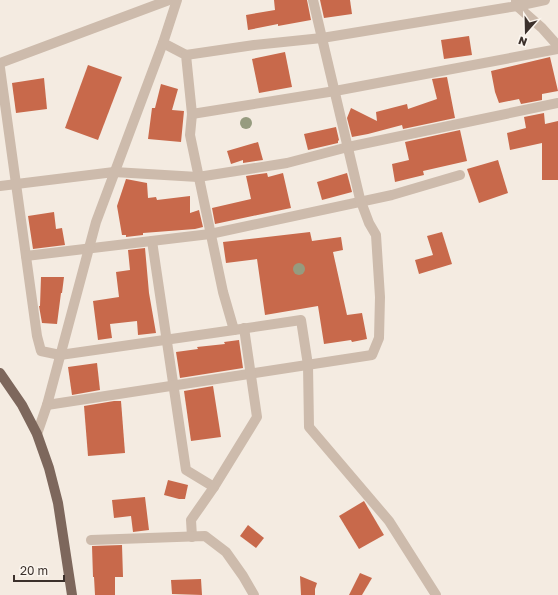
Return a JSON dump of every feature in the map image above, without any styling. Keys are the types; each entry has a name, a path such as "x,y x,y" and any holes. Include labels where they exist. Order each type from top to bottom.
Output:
{"main road":[{"path":"0,373 22,405 37,434 50,468 58,503 72,595"}],"street":[{"path":"0,63 169,0"},
{"path":"37,434 47,405 96,222 163,43 177,0"},
{"path":"47,405 372,355 379,338 380,297 376,236 368,223 361,202 313,0"},
{"path":"163,43 186,54 322,38 516,3 545,0"},
{"path":"192,114 335,91 558,47 542,28 516,3"},
{"path":"186,54 192,114 190,135 198,177 223,292 239,329 251,374 257,417 214,487 191,520 192,537"},
{"path":"0,68 37,336 41,351 60,355 300,320 308,365 309,426 389,521 436,595"},
{"path":"0,186 114,172 198,177 288,163 348,147 558,102"},
{"path":"26,256 210,234 392,195 460,175"},
{"path":"152,241 186,470 214,487"},
{"path":"91,540 205,536 226,552 244,576 254,595"}],"building":[{"path":"274,0 307,0 311,20 278,26 278,24 248,30 246,15 275,10"},
{"path":"320,0 350,0 352,14 324,18"},
{"path":"469,36 472,55 444,59 441,40"},
{"path":"285,52 292,87 259,93 252,59"},
{"path":"550,57 558,91 542,94 542,100 521,104 519,99 499,103 495,92 491,71"},
{"path":"88,65 122,77 98,140 65,128"},
{"path":"447,77 455,118 403,129 402,125 352,137 347,118 351,108 377,121 376,112 407,104 408,109 437,99 432,79"},
{"path":"44,78 47,109 16,113 12,83"},
{"path":"161,84 178,89 172,110 184,111 181,142 148,139 152,108 155,108"},
{"path":"544,113 545,124 558,121 558,180 542,180 542,143 510,150 507,133 526,128 524,117"},
{"path":"336,127 339,140 338,143 308,150 304,134"},
{"path":"460,130 467,161 423,171 424,175 395,182 392,164 409,160 405,142"},
{"path":"258,142 263,160 243,163 243,160 231,164 227,151"},
{"path":"498,160 508,193 479,203 467,169"},
{"path":"267,173 268,177 283,173 291,208 215,224 212,208 251,199 246,176"},
{"path":"347,173 352,192 322,200 317,182"},
{"path":"126,179 147,183 148,198 156,197 157,200 190,196 190,213 199,210 203,227 143,233 143,235 126,237 126,235 122,235 117,206"},
{"path":"54,212 56,229 62,228 65,245 33,249 28,216"},
{"path":"310,232 312,241 341,237 343,250 333,252 347,315 362,313 367,339 352,342 351,340 324,344 318,306 265,315 257,259 226,263 223,242"},
{"path":"442,232 452,264 419,274 415,260 433,255 427,236"},
{"path":"145,248 149,293 156,333 138,335 137,321 110,324 112,338 98,340 93,301 119,297 116,272 130,270 128,250"},
{"path":"41,277 64,277 57,324 42,323 39,306"},
{"path":"239,340 243,368 180,378 176,352 198,349 197,347 225,344 224,342"},
{"path":"97,363 100,390 72,395 68,367"},
{"path":"213,386 221,437 191,441 184,391"},
{"path":"121,401 125,453 88,456 84,406"},
{"path":"168,480 188,485 185,499 164,495"},
{"path":"145,497 149,530 133,532 131,516 114,518 112,500"},
{"path":"364,501 384,535 359,549 339,516"},
{"path":"248,525 264,538 256,548 240,536"},
{"path":"122,545 123,577 115,577 115,595 95,595 92,546"},
{"path":"360,573 372,578 362,595 349,595"},
{"path":"300,576 317,583 315,595 301,595"},
{"path":"201,579 202,595 172,594 171,580"}]}
